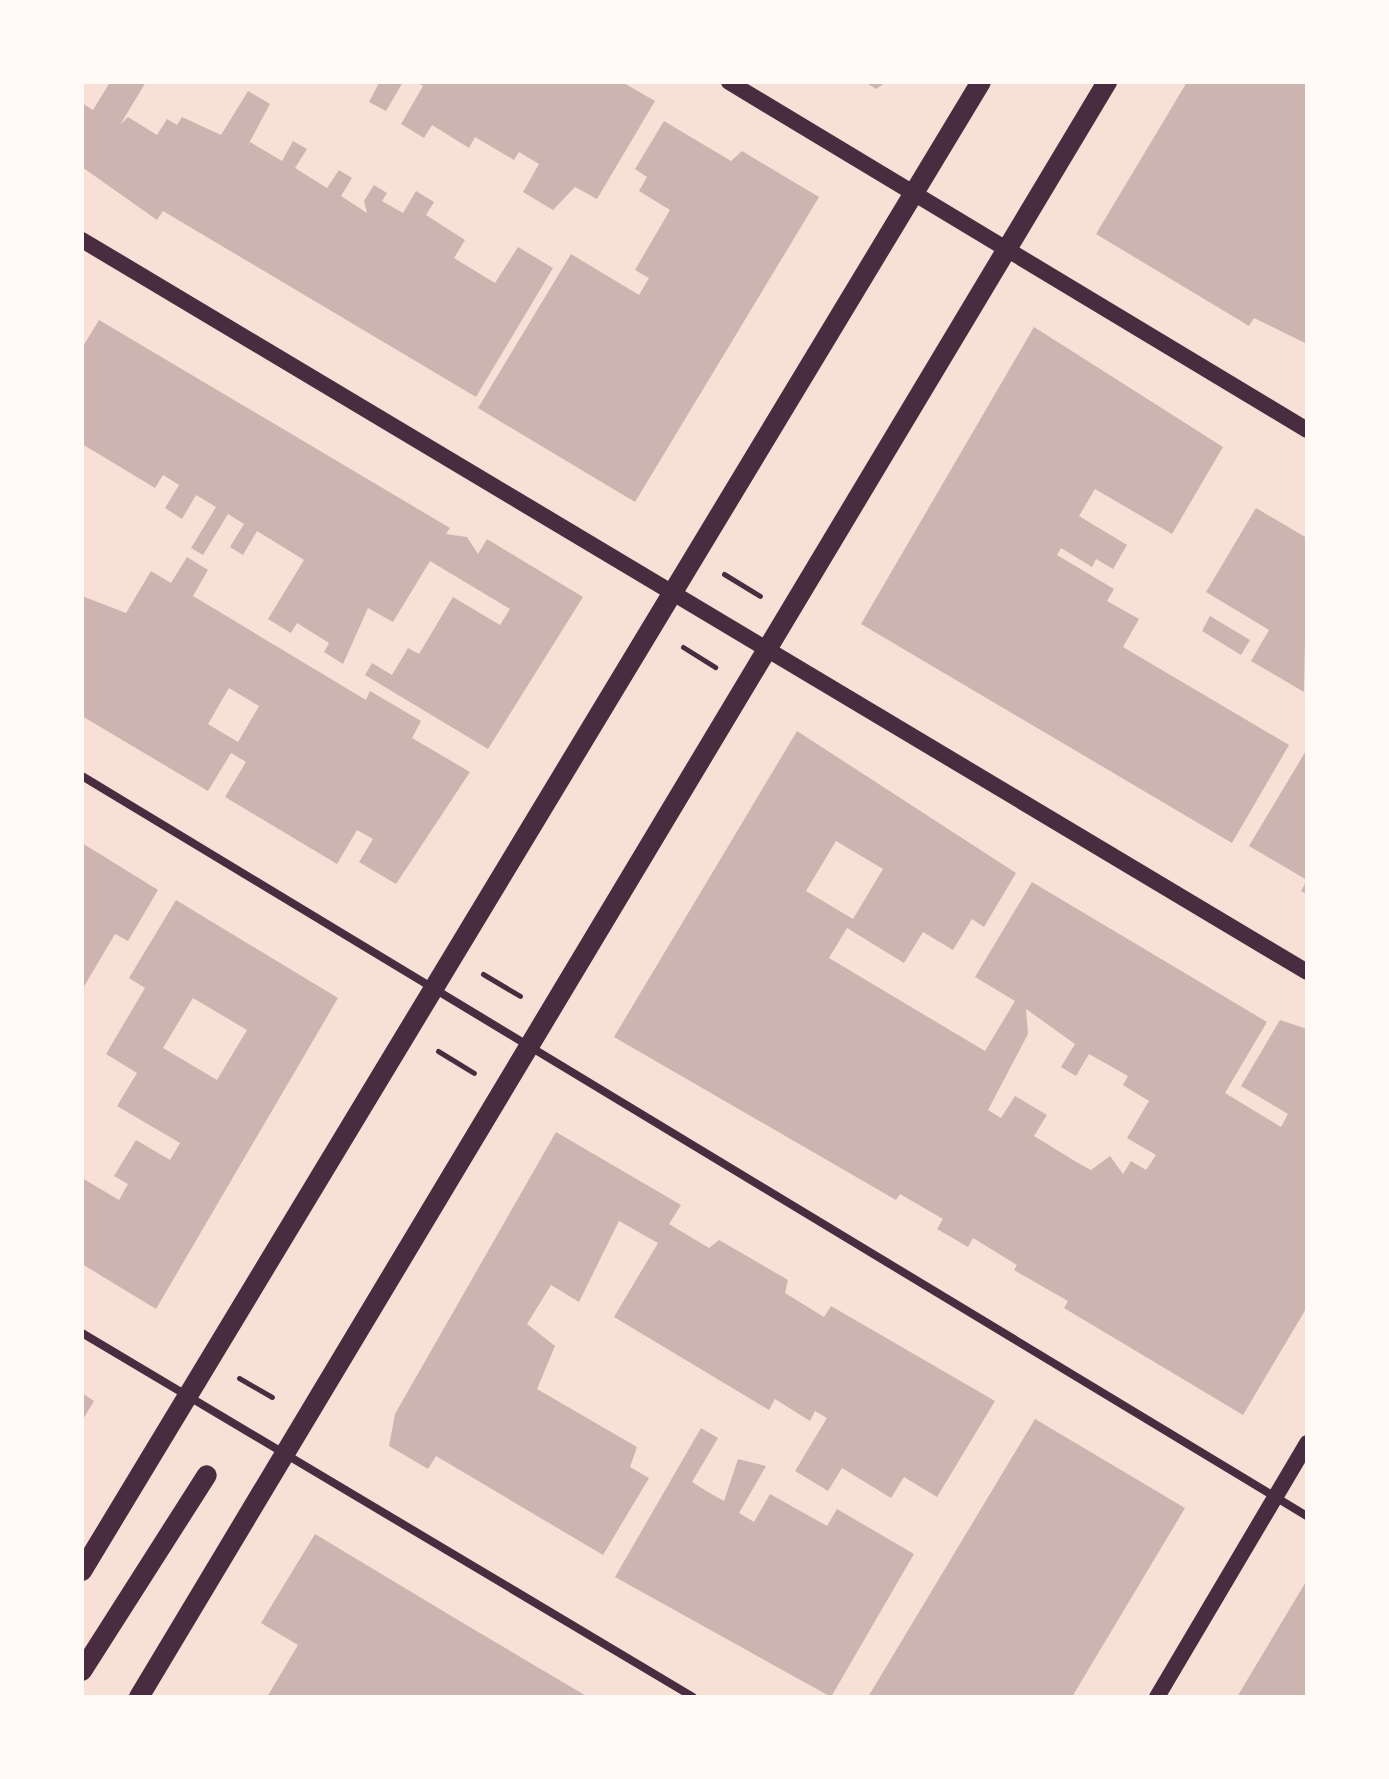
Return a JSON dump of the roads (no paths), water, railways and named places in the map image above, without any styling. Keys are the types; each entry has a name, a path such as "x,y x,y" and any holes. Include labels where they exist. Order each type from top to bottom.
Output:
{"main road":[{"path":"729,82 1307,430"},
{"path":"82,1571 674,596 981,82"},
{"path":"139,1697 525,1046 1107,82"},
{"path":"82,240 764,651 1307,972"},
{"path":"1157,1697 1307,1443"},
{"path":"82,1671 207,1475"}],"street":[{"path":"82,776 1307,1516"},
{"path":"82,1333 282,1455 693,1697"}]}
